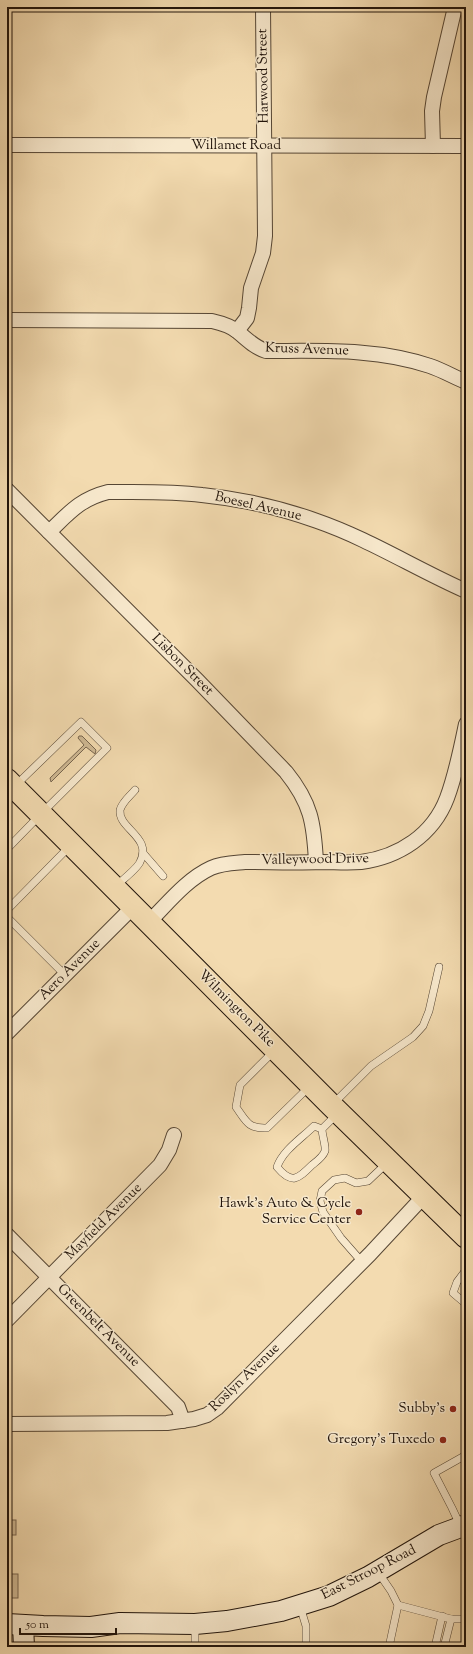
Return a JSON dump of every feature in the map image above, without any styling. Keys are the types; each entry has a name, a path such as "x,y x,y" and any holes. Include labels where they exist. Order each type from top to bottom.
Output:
{"main road":[{"name":"Wilmington Pike","path":"10,784 134,906 388,1162 466,1237"},
{"name":"East Stroop Road","path":"15,1624 91,1627 120,1624 195,1624 227,1621 280,1611 329,1596 377,1572 440,1535 464,1530"},
{"path":"15,1624 24,1647"}],"street":[{"name":"Harwood Street","path":"237,331 247,318 255,274 263,253 265,236 263,7"},
{"path":"433,146 432,111 434,97 455,7"},
{"name":"Willamet Road","path":"7,145 466,146"},
{"name":"Kruss Avenue","path":"7,320 212,321 226,325 237,331 256,348 266,351 338,351 376,353 403,358 431,366 466,382"},
{"name":"Lisbon Street","path":"7,490 197,680 297,785 309,810 315,836 316,862"},
{"name":"Boesel Avenue","path":"49,532 84,500 101,493 152,492 202,495 247,502 318,522 360,540 466,591"},
{"name":"Valleywood Drive","path":"149,922 195,876 213,867 229,863 244,862 360,862 380,858 400,851 414,842 428,829 440,812 447,798 466,724"},
{"name":"Aero Avenue","path":"7,1033 134,906"},
{"name":"Mayfield Avenue","path":"7,1320 160,1165 169,1150 174,1136"},
{"name":"Roslyn Avenue","path":"7,1424 167,1423 194,1419 207,1415 217,1408 362,1262 424,1196"},
{"name":"Greenbelt Avenue","path":"7,1235 178,1407 183,1421"}],"lane":[{"path":"7,850 108,748 81,722 10,784"},
{"path":"114,888 140,863 143,853 142,843 121,817 120,810 125,801 135,790"},
{"path":"7,910 71,844"},
{"path":"143,853 164,876"},
{"path":"7,917 65,975"},
{"path":"322,1129 314,1126 287,1151 280,1160 278,1167 285,1176 294,1178 301,1177 322,1156 325,1150 322,1129 335,1109 371,1066 413,1037 423,1026 429,1011 439,967"},
{"path":"276,1049 240,1084 236,1107 249,1125 259,1128 267,1128 311,1085"},
{"path":"362,1262 341,1238 323,1212 320,1201 322,1191 334,1180 345,1178 356,1183 368,1181 388,1162"},
{"path":"466,1270 457,1282 454,1293 466,1304"},
{"path":"464,1530 434,1473 466,1455"},
{"path":"377,1572 391,1591 398,1605 389,1647"},
{"path":"398,1605 451,1619 466,1619"},
{"path":"300,1606 306,1626 306,1647"},
{"path":"435,1647 442,1616"},
{"path":"444,1647 451,1619"},
{"path":"195,1624 195,1647"}],"shaded area":[{"path":"79,736 82,736 96,750 95,754 86,747 51,782 50,778 84,745 78,738"},
{"path":"7,1520 16,1520 16,1535 7,1535"},
{"path":"7,1574 18,1574 18,1598 7,1598"}],"place":[{"name":"Hawk's Auto & Cycle Service Center","path":"359,1212"},
{"name":"Subby's","path":"453,1409"},
{"name":"Gregory's Tuxedo","path":"443,1440"}]}
